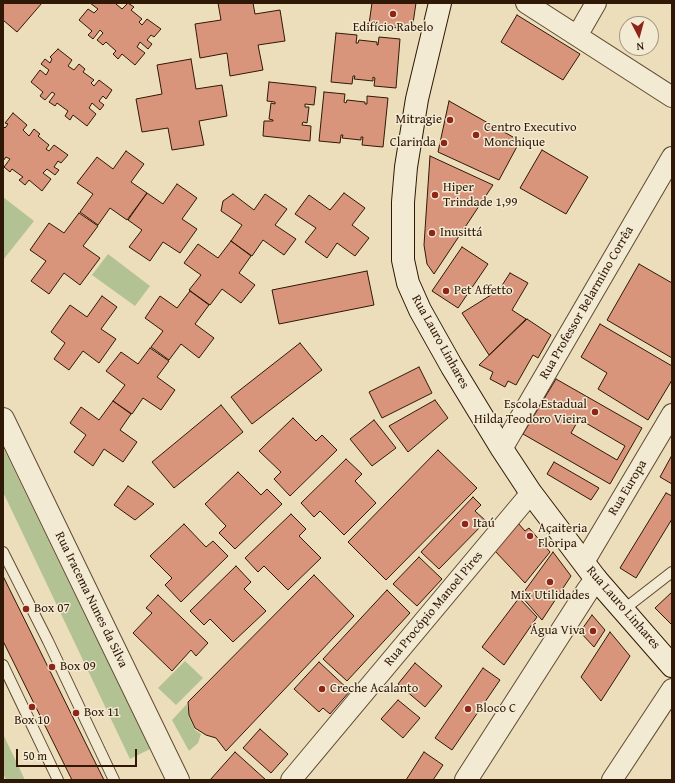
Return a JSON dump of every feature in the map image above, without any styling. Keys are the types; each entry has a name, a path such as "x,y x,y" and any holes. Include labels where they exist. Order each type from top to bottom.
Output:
{"main road":[{"name":"Rua Lauro Linhares","path":"440,3 417,99 409,142 403,202 403,260 408,283 420,310 452,367 531,493 590,571 672,666"},
{"name":"Rua Iracema Nunes da Silva","path":"3,419 178,780"},
{"path":"466,780 590,571"}],"street":[{"path":"526,3 672,97"},
{"path":"577,36 596,3"},
{"name":"Rua Professor Belarmino Corrêa","path":"502,448 672,157"},
{"name":"Rua Europa","path":"590,571 672,414"},
{"name":"Rua Procópio Manoel Pires","path":"291,780 531,493"},
{"path":"612,780 672,689"}],"lane":[{"path":"3,552 48,641 114,780"},
{"path":"624,610 672,572"},
{"path":"3,665 58,780"}],"green space":[{"path":"3,197 34,221 3,260"},
{"path":"108,254 150,286 135,306 92,275"},
{"path":"3,447 150,749 130,759 3,492"},
{"path":"185,661 203,678 176,705 158,688"},
{"path":"187,704 189,717 195,730 201,734 198,743 189,751 172,720"},
{"path":"3,734 25,780 6,780 3,773"}],"building":[{"path":"3,3 42,3 17,32 3,20"},
{"path":"90,3 117,3 116,4 122,9 128,3 134,7 131,10 142,19 139,22 142,25 147,19 161,29 154,37 151,35 147,40 152,44 148,49 140,42 137,47 145,53 135,65 122,54 118,59 113,54 116,51 106,42 103,45 97,40 103,33 100,30 93,39 88,35 92,31 79,20 88,9 94,13 98,9"},
{"path":"218,3 253,3 255,14 280,10 285,41 258,45 263,70 230,76 227,53 200,58 195,24 221,20"},
{"name":"Edifício Rabelo","path":"372,3 416,3 412,30 369,24"},
{"path":"517,15 580,54 563,80 501,42"},
{"path":"336,33 357,35 356,43 358,43 359,40 377,42 377,45 379,37 400,39 396,88 374,86 375,78 373,77 373,81 354,79 355,76 353,76 352,84 331,82"},
{"path":"58,49 72,60 68,66 74,70 79,64 85,69 83,72 94,80 91,83 94,86 99,80 112,90 106,99 103,96 99,101 104,105 100,110 92,103 89,108 96,114 87,126 73,115 70,120 65,116 68,111 57,103 55,106 49,102 55,94 52,92 45,100 40,96 43,92 31,82 40,70 46,75 49,70 41,64 45,59 50,63 52,59 50,57"},
{"path":"191,59 196,89 222,85 227,116 199,121 204,145 172,150 168,128 142,132 136,99 162,94 157,65"},
{"path":"269,82 316,87 314,105 305,104 305,107 309,107 307,123 303,122 302,125 311,126 310,141 263,136 264,121 273,121 269,119 271,103 275,104 275,102 267,101"},
{"path":"324,92 345,94 344,102 346,103 347,100 365,102 365,104 367,104 367,96 388,98 383,147 362,145 363,137 361,137 361,140 342,138 343,135 341,135 340,143 319,141"},
{"name":"Centro Executivo Monchique","path":"449,101 520,141 499,180 438,152"},
{"path":"13,113 27,125 23,130 29,136 34,129 40,134 38,136 49,145 46,149 49,151 54,145 68,155 61,163 58,161 54,167 59,170 55,175 47,169 43,173 51,179 42,191 29,180 25,185 19,180 23,177 12,169 10,172 4,167 10,159 6,157 3,161 3,126 5,128 8,124 5,123"},
{"path":"542,150 588,177 566,214 520,188"},
{"path":"126,151 144,164 131,182 147,193 127,220 110,208 98,225 80,212 93,194 77,183 97,157 113,169"},
{"path":"430,156 493,185 434,274 427,264 424,245"},
{"path":"177,184 197,198 182,219 197,229 180,253 163,242 150,261 129,247 142,230 128,220 147,193 163,204"},
{"path":"344,193 365,208 352,225 369,238 355,256 337,243 327,258 305,242 316,228 295,214 309,195 330,210"},
{"path":"233,194 254,210 265,194 287,209 275,225 296,239 284,255 263,240 252,256 231,241 242,225 221,211 223,201"},
{"path":"79,213 98,226 83,246 100,258 80,285 64,273 49,294 31,281 46,261 30,250 49,223 64,233"},
{"path":"231,241 251,256 239,273 255,285 241,303 222,289 210,305 189,290 201,275 184,263 198,244 218,258"},
{"path":"462,247 488,264 458,308 432,291"},
{"path":"639,264 672,283 672,358 607,320"},
{"path":"367,271 374,305 279,324 272,290"},
{"path":"510,273 528,283 512,310 526,319 489,355 462,313 499,290"},
{"path":"190,291 209,305 195,324 214,338 199,358 181,344 169,360 151,347 163,331 145,318 160,296 177,308"},
{"path":"102,296 117,307 101,329 116,339 99,363 83,351 69,370 54,359 65,343 51,332 70,305 87,317"},
{"path":"527,319 551,335 538,358 533,355 516,385 508,381 505,387 490,379 493,372 479,365"},
{"path":"600,324 672,366 672,380 648,420 598,389 607,373 581,357"},
{"path":"300,343 322,370 252,424 231,397"},
{"path":"150,348 169,361 157,377 175,390 161,410 143,398 132,414 113,401 125,385 106,371 121,352 138,364"},
{"path":"419,367 432,393 382,418 369,392"},
{"path":"556,379 642,428 610,484 523,434","holes":["579,419 625,446 617,460 571,433"]},
{"path":"435,400 448,418 408,452 389,426"},
{"path":"113,401 131,414 120,430 137,442 123,462 104,449 93,466 74,452 86,435 70,423 81,407 99,420"},
{"path":"221,405 243,432 174,488 152,462"},
{"path":"293,418 316,441 322,435 337,450 290,496 274,479 281,472 259,451"},
{"path":"374,420 396,448 372,466 350,439"},
{"path":"438,450 477,488 386,580 348,542"},
{"path":"672,455 672,484 660,477"},
{"path":"346,459 362,474 355,481 376,503 344,535 320,511 314,517 301,503"},
{"path":"554,462 599,488 591,500 547,474"},
{"path":"238,472 261,495 267,489 282,504 235,549 219,533 226,526 205,504"},
{"path":"128,486 154,504 135,520 114,505"},
{"path":"666,493 672,496 672,519 636,578 620,568"},
{"path":"473,497 481,505 475,511 486,521 439,569 421,552"},
{"path":"291,514 306,529 299,536 321,558 288,590 264,566 258,572 245,558"},
{"path":"518,523 525,531 529,528 550,552 525,583 495,551"},
{"path":"184,524 206,547 213,541 228,556 181,602 165,585 172,578 150,556"},
{"name":"Mix Utilidades","path":"553,552 571,576 542,620 521,596"},
{"path":"419,557 442,579 417,606 393,584"},
{"path":"236,566 251,582 244,589 266,611 233,642 210,619 204,625 190,611"},
{"path":"314,575 354,616 226,751 216,738 206,735 195,728 189,715 188,702"},
{"path":"3,576 104,780 72,780 3,641"},
{"path":"387,590 410,613 347,681 323,659"},
{"path":"672,592 672,625 655,608"},
{"path":"158,595 208,643 196,656 191,650 172,671 133,633 152,613 146,608"},
{"path":"519,598 537,617 504,665 482,647"},
{"name":"Água Viva","path":"592,615 605,630 594,647 580,632"},
{"path":"610,632 630,656 601,701 581,677"},
{"name":"Creche Acalanto","path":"319,662 350,691 330,714 323,708 319,712 294,689"},
{"path":"415,663 442,686 425,707 398,684"},
{"name":"Bloco C","path":"483,668 500,680 452,750 435,738"},
{"path":"398,700 420,718 403,738 381,719"},
{"path":"260,729 288,754 271,773 243,748"},
{"path":"235,752 266,780 210,780"},
{"path":"424,752 443,765 433,780 406,780"}],"place":[{"name":"Edifício Rabelo","path":"393,14"},
{"name":"Mitragie","path":"450,120"},
{"name":"Centro Executivo Monchique","path":"476,135"},
{"name":"Clarinda","path":"444,143"},
{"name":"Hiper Trindade 1,99","path":"435,195"},
{"name":"Inusittá","path":"432,233"},
{"name":"Pet Affetto","path":"446,291"},
{"name":"Escola Estadual Hilda Teodoro Vieira","path":"595,412"},
{"name":"Itaú","path":"465,524"},
{"name":"Açaiteria Floripa","path":"530,536"},
{"name":"Mix Utilidades","path":"550,582"},
{"name":"Box 07","path":"26,609"},
{"name":"Água Viva","path":"593,631"},
{"name":"Box 09","path":"52,667"},
{"name":"Creche Acalanto","path":"322,689"},
{"name":"Box 10","path":"32,707"},
{"name":"Bloco C","path":"468,709"},
{"name":"Box 11","path":"76,713"}]}
